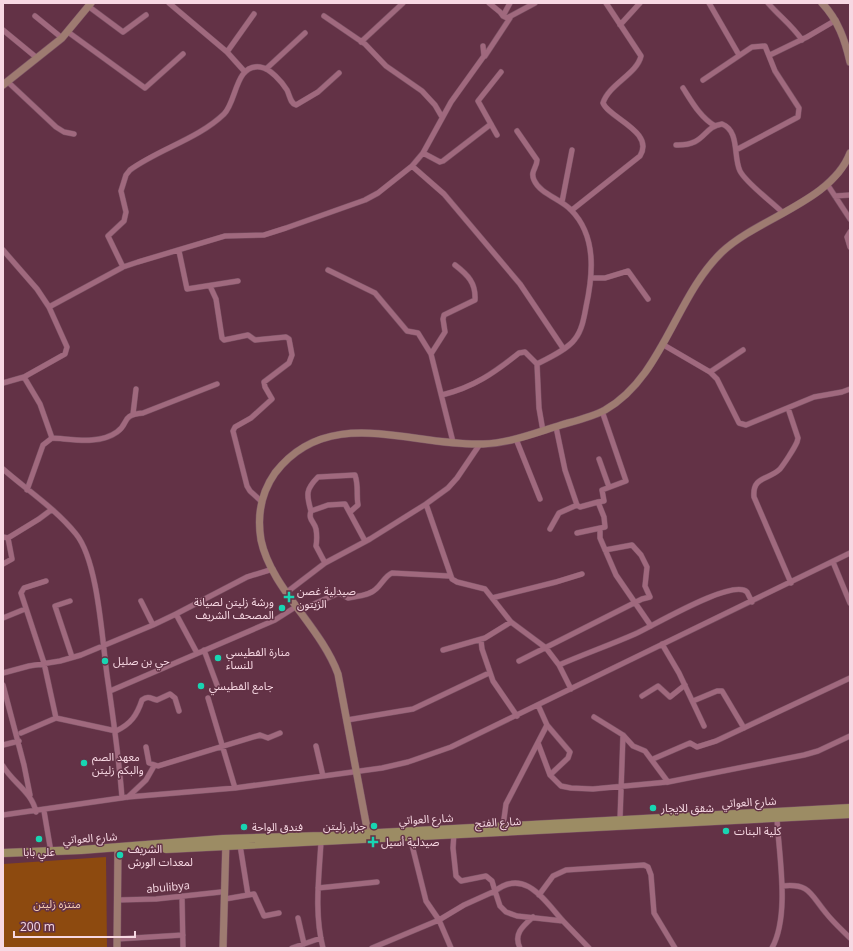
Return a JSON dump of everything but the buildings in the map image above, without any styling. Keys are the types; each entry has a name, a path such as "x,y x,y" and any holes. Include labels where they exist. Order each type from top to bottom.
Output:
{"main road":[{"name":"شارع العواتي","path":"3,853 116,850 225,842 454,832 503,826 620,820 687,820 825,812 850,808"},
{"name":"شارع الفتح","path":"225,842 240,845 321,842 369,836 410,837 454,832 687,820 777,819 825,812 850,814"},
{"path":"3,857 116,850"}],"street":[{"path":"169,3 227,52 245,72"},
{"path":"361,42 403,3"},
{"path":"489,3 503,16 510,18"},
{"path":"503,16 510,3"},
{"path":"49,308 66,297 123,267 157,256 179,251 193,244 225,236 264,235 365,200 378,193 412,166 423,153 461,87 510,18 535,3"},
{"path":"572,210 640,156 642,152 641,142 631,126 609,110 603,103 612,90 640,60 640,52 606,3"},
{"path":"620,25 640,3"},
{"path":"709,3 739,55"},
{"path":"768,3 779,16 792,25 802,40"},
{"path":"822,3 836,20 850,59"},
{"path":"74,134 64,132 56,127 5,83 62,38 90,5 123,32 146,15"},
{"path":"227,52 254,14"},
{"path":"35,16 62,38"},
{"path":"324,16 361,42 386,66 422,91 435,105 442,118"},
{"path":"770,55 802,40 836,20"},
{"path":"3,30 37,58"},
{"path":"68,32 145,88 183,54"},
{"path":"266,68 305,33"},
{"path":"703,80 752,47 761,45 765,46 776,71 799,108 800,114 798,118 736,150"},
{"path":"483,46 484,56"},
{"path":"123,267 108,236 109,233 122,224 126,214 121,191 126,175 138,164 193,135 228,110 235,90 245,72 254,67 266,68 281,82 287,90 293,103 296,105 318,92 339,73"},
{"path":"497,135 478,101 501,72"},
{"path":"683,88 698,112 715,126"},
{"path":"423,153 440,162 443,161 491,124"},
{"path":"676,145 692,144 715,126 722,124 725,125 733,138 740,171 782,212"},
{"path":"517,131 537,160 532,173 536,185 572,210 587,238 591,252 592,278 579,332 575,340 537,364"},
{"path":"562,202 572,150"},
{"path":"369,836 342,690 334,661 273,569 262,541 259,515 261,501 269,481 283,462 305,444 328,435 356,432 480,444 516,440 602,411 620,401 639,382 694,288 713,261 735,241 827,184 840,171 850,153"},
{"path":"412,166 444,194 520,284 563,348"},
{"path":"827,184 850,219"},
{"path":"835,196 850,195"},
{"path":"850,232 847,237 850,247"},
{"path":"3,250 37,289 49,308 67,346 67,351 65,354 42,368 24,377 3,383"},
{"path":"179,251 186,288 189,289 238,281"},
{"path":"431,354 445,332 443,319 444,315 475,300 474,286 470,277 455,265"},
{"path":"328,270 375,293 407,331 418,333 431,354 453,442"},
{"path":"592,278 605,278 628,271 648,299"},
{"path":"210,286 216,299 222,338 224,340 248,335 255,340 286,337 289,339 292,355 289,363 264,382 264,387 272,399 250,418 235,426 233,431 247,486 250,491 261,501"},
{"path":"662,344 710,372 722,386 739,423 742,425 746,425 814,397 850,389"},
{"path":"710,372 743,350"},
{"path":"442,395 462,390 505,366 519,352 525,352 537,364 539,408 543,431"},
{"path":"24,377 40,404 52,438"},
{"path":"27,490 43,446 52,438 99,440 119,431 127,417 133,414 143,413 217,384"},
{"path":"133,414 136,389"},
{"path":"788,408 798,438 797,442 778,471 759,482 754,490 754,497 791,583"},
{"path":"550,529 559,513 577,505 580,507 604,501 602,490 624,482 626,479 602,411"},
{"path":"556,427 565,470 577,505"},
{"path":"516,440 540,500"},
{"path":"287,592 325,563 426,504 457,478 480,444"},
{"path":"599,459 609,487"},
{"path":"3,469 51,510 76,534 85,551 96,597 116,731 122,798"},
{"path":"325,563 316,546 318,539 316,530 310,520 312,511 307,498 309,486 318,477 355,475 359,486 357,498 358,505 350,512"},
{"path":"577,533 600,529 605,526 598,502"},
{"path":"312,511 328,505 341,503 345,504 365,541"},
{"path":"426,504 449,576 456,582 481,587 511,622 546,648 559,665 571,689"},
{"path":"3,564 12,559 6,537 39,519 51,510"},
{"path":"600,529 600,538 616,575 650,626"},
{"path":"519,661 642,599 650,597 645,586 647,567 641,555 632,545 605,550"},
{"path":"3,815 44,811 128,797 235,788 382,768 430,755 517,716 850,553"},
{"path":"833,562 850,604"},
{"path":"3,673 72,657 103,646 176,614 247,577 273,569"},
{"path":"110,691 197,652 275,620 299,608 339,593 348,598 375,591 388,575 392,573 449,576"},
{"path":"492,598 582,574"},
{"path":"46,581 22,590 21,595 44,663 56,718"},
{"path":"559,665 650,626 701,600 730,591 745,590 752,602"},
{"path":"70,601 56,606 72,657"},
{"path":"141,601 153,625"},
{"path":"3,618 25,609"},
{"path":"176,614 197,652"},
{"path":"443,650 481,640 511,622"},
{"path":"481,640 482,649 489,665 489,673 496,686 517,716"},
{"path":"662,644 685,685 704,726"},
{"path":"204,650 217,685"},
{"path":"347,720 413,709 489,673"},
{"path":"653,759 683,745 691,743 697,747 716,741 850,678"},
{"path":"642,696 658,686 670,697 685,685"},
{"path":"3,687 18,741 30,795 36,812"},
{"path":"693,701 717,691 722,691 744,728"},
{"path":"21,733 56,718 116,731 131,722 137,715 142,700 147,697 157,700 172,694 175,698 178,711"},
{"path":"208,698 235,788"},
{"path":"538,705 547,725 570,752 568,758 550,775"},
{"path":"594,717 623,735 631,744 642,748 653,759 668,782"},
{"path":"503,826 506,804 547,725"},
{"path":"128,797 146,780 154,766 260,735 268,738 280,733"},
{"path":"620,820 623,786 623,735"},
{"path":"538,743 550,775 556,783 571,788 593,789 668,782 799,756 818,751 850,736"},
{"path":"3,745 18,741"},
{"path":"316,746 323,776"},
{"path":"146,747 148,760 154,766"},
{"path":"3,766 8,775 30,795"},
{"path":"44,811 51,852"},
{"path":"772,948 778,936 780,925 782,886 777,819"},
{"path":"454,832 453,848 456,876 461,881 483,875 486,876 492,881 500,906 506,912 517,916 563,921"},
{"path":"410,837 426,901 439,920 451,948"},
{"path":"219,948 225,842"},
{"path":"223,948 225,842"},
{"path":"321,842 318,888 318,924 323,948"},
{"path":"240,845 248,895"},
{"path":"116,850 116,948"},
{"path":"112,948 116,850"},
{"path":"539,895 553,876 566,870 644,865 648,867 651,875 654,913 675,948"},
{"path":"318,888 377,882"},
{"path":"374,948 439,920 464,906 517,882 527,885 539,895 589,948"},
{"path":"782,886 800,886 811,892 826,914 850,938"},
{"name":"abulibya","path":"117,900 221,892"},
{"path":"225,899 248,895 255,896 264,916 279,913"},
{"path":"182,896 183,948"},
{"path":"520,948 517,940 518,933 533,917"},
{"path":"298,918 304,944"},
{"path":"117,939 183,936"},
{"path":"292,948 321,938"}],"green space":[{"name":"منتزه زليتن","path":"106,857 107,948 3,948 3,864"}],"place":[{"name":"صيدلية غصن الزيتون","path":"289,597"},
{"name":"ورشة زليتن لصيانة المصحف الشريف","path":"282,608"},
{"name":"منارة الفطيسي للنساء","path":"218,658"},
{"name":"حي بن صليل","path":"105,661"},
{"name":"جامع الفطيسي","path":"201,686"},
{"name":"معهد الصم والبكم زليتن","path":"84,763"},
{"name":"شقق للايجار","path":"653,808"},
{"name":"جزار زليتن","path":"374,826"},
{"name":"فندق الواحة","path":"244,827"},
{"name":"كلية البنات","path":"726,831"},
{"name":"علي بابا","path":"39,839"},
{"name":"صيدلية أسيل","path":"373,842"},
{"name":"الشريف لمعدات الورش","path":"120,855"}]}
